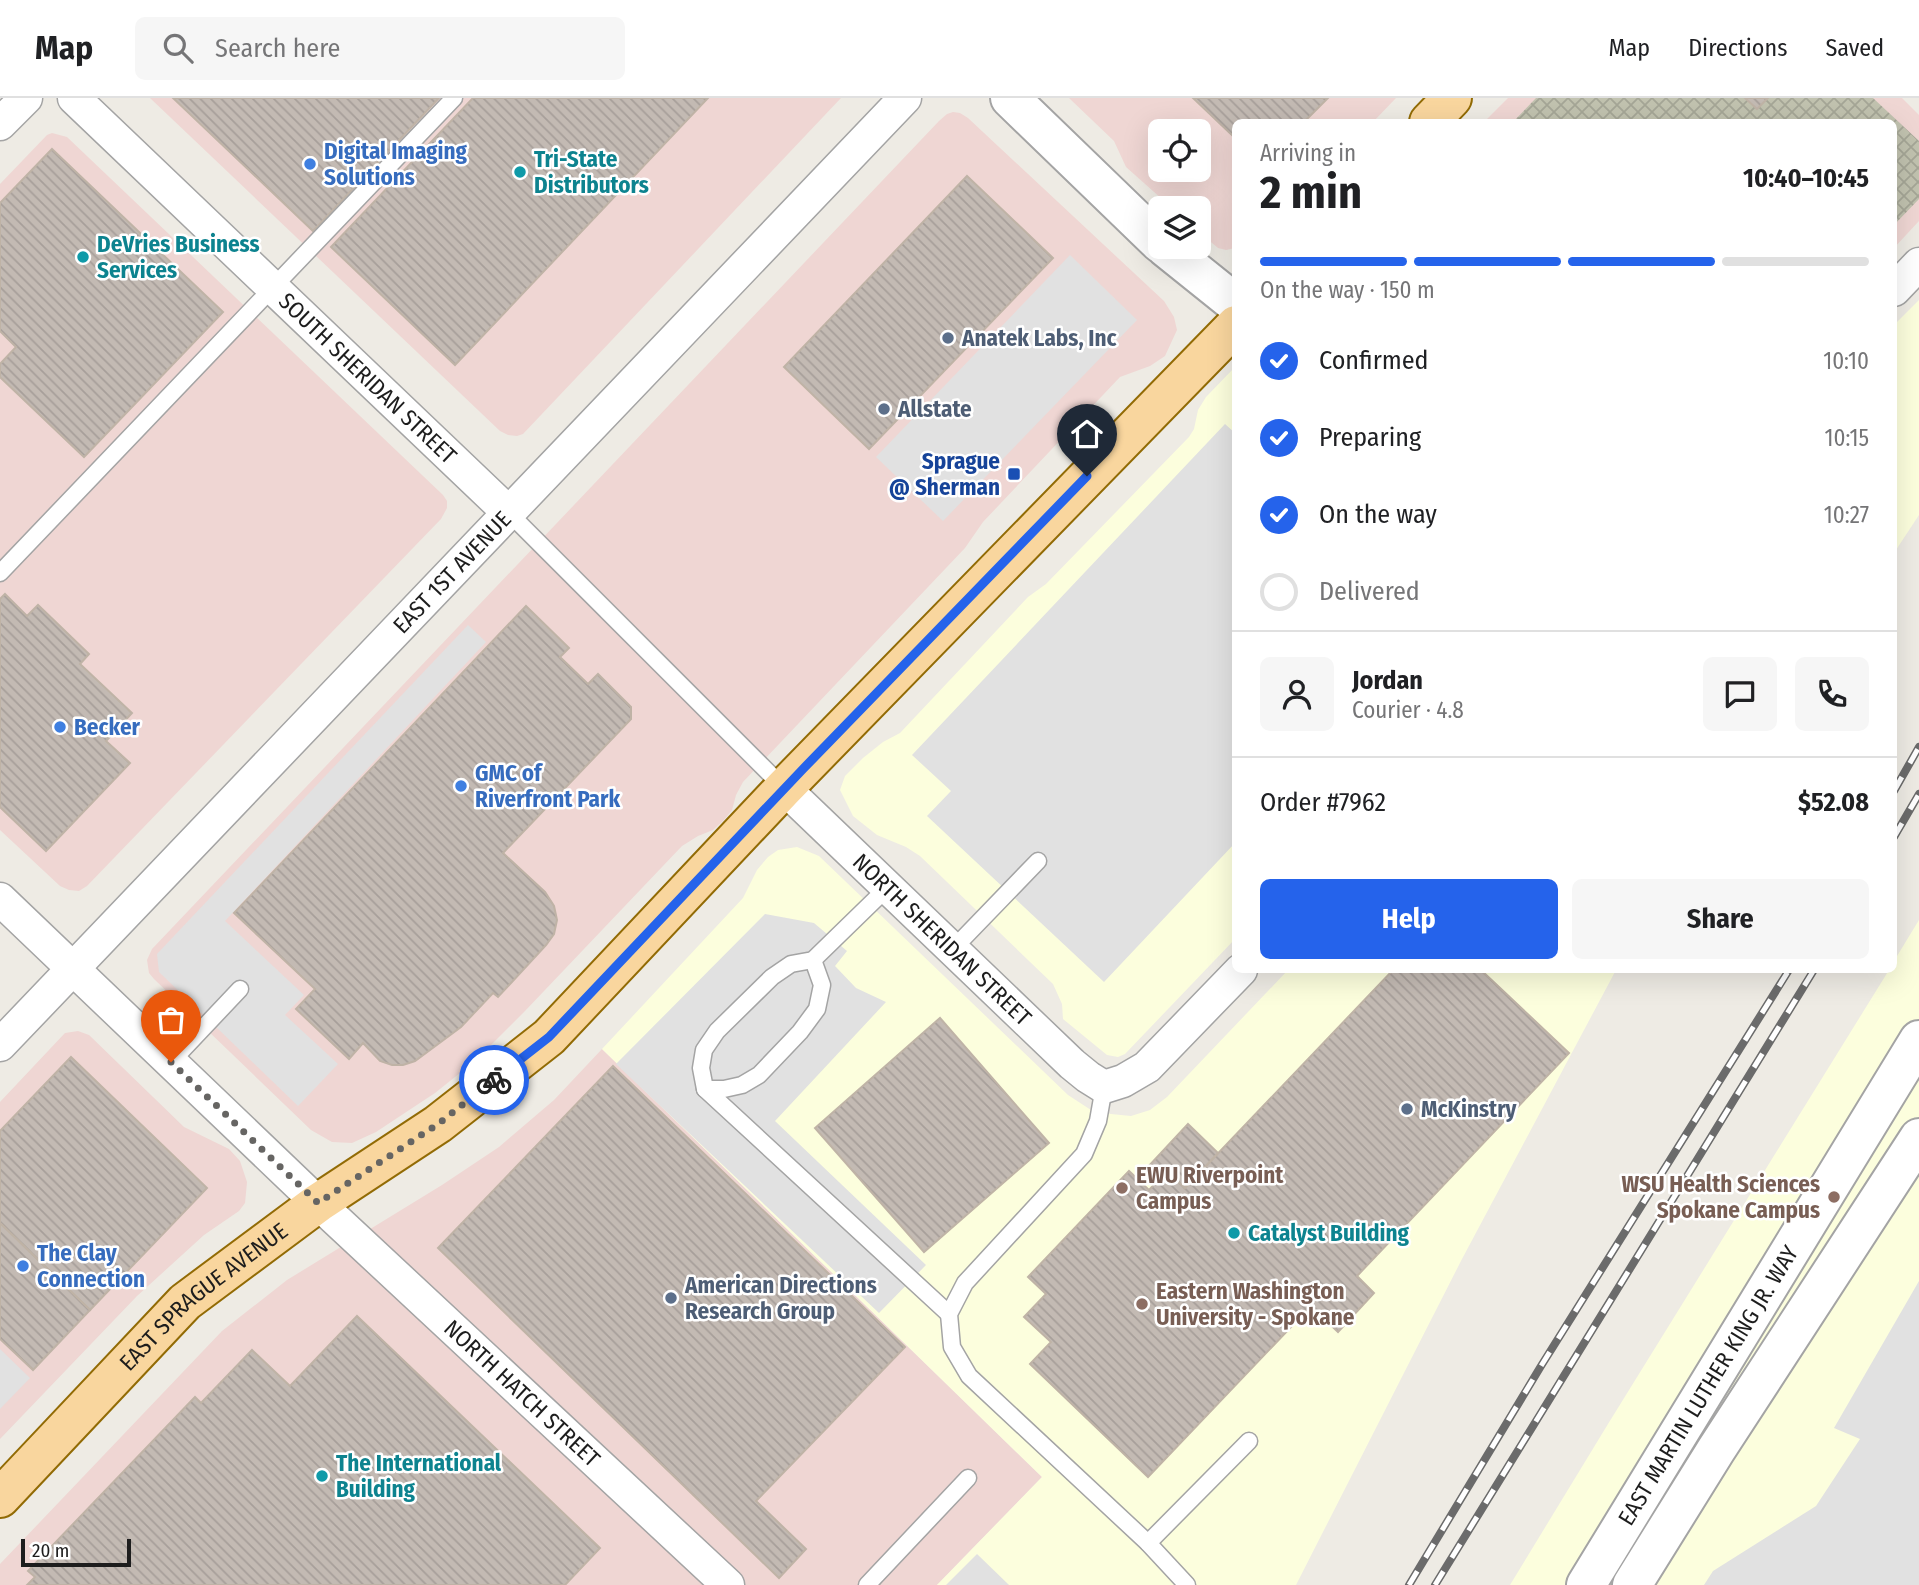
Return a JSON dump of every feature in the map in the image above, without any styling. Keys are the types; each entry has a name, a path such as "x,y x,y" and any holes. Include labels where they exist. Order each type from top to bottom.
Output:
{"main road":[{"path":"1432,119 1452,98"},
{"name":"EAST SPRAGUE AVENUE","path":"0,1498 185,1302 318,1203 438,1124 549,1037 785,788 1232,329"}],"street":[{"path":"0,124 26,98"},
{"name":"SOUTH SHERIDAN STREET","path":"74,98 509,513"},
{"name":"EAST 1ST AVENUE","path":"0,1045 905,98"},
{"path":"1010,98 1148,231"},
{"path":"1180,259 1232,301"},
{"path":"1897,287 1919,264"},
{"name":"NORTH SHERIDAN STREET","path":"785,788 1072,1064 1104,1087"},
{"name":"NORTH HATCH STREET","path":"0,899 318,1203 728,1585"},
{"path":"1104,1087 1123,1081 1147,1067 1238,973"},
{"name":"EAST MARTIN LUTHER KING JR. WAY","path":"1586,1585 1919,1040"},
{"name":"EAST MARTIN LUTHER KING JR. WAY","path":"1632,1585 1723,1439 1919,1138"}],"lane":[{"path":"0,573 454,98"},
{"path":"509,513 785,788"},
{"path":"952,950 1038,861"},
{"path":"887,888 813,960 791,964 772,977 717,1031 704,1050 701,1068 705,1089 949,1314"},
{"path":"705,1089 742,1085 759,1075 800,1032 817,1010 822,985 813,960"},
{"path":"171,1062 240,989"},
{"path":"1104,1087 1098,1121 1084,1154 965,1283 949,1314 952,1347 969,1376 1148,1543 1187,1585"},
{"path":"1148,1543 1250,1441"},
{"path":"867,1585 968,1478"}],"shaded area":[{"path":"150,98 841,98 523,434 517,436 500,431"},
{"path":"1069,98 1396,98 1376,119 1232,119 1232,249 1218,248 1211,242 1211,196 1159,196 1126,167 1114,141"},
{"path":"1508,98 1902,98 1919,115 1919,221 1897,245 1897,119 1487,119"},
{"path":"1536,98 1745,98 1757,109 1768,98 1873,98 1895,119 1516,119"},
{"path":"953,112 968,118 1164,301 1174,317 1177,330 1165,356 1150,366 1120,377 983,522 965,548 743,782 732,810 724,820 713,830 682,846 475,1061 435,1093 376,1132 352,1143 332,1142 311,1130 154,979 149,973 147,960 152,949 939,121"},
{"path":"1897,120 1919,141 1919,199 1897,222"},
{"path":"52,133 67,137 447,501 447,508 441,519 87,886 79,891 60,886 0,830 0,184"},
{"path":"1070,255 1137,320 943,521 876,457"},
{"path":"1919,300 1919,515 1897,548 1897,322"},
{"path":"1232,370 1232,942 1125,1054 1118,1057 1107,1055 1063,1019 1062,1004 1053,984 920,856 877,835 853,816 840,790 845,776 883,742 900,733 1028,597 1046,584 1189,437 1194,429 1198,410 1206,397"},
{"path":"1225,424 1232,430 1232,846 1104,982 927,816 951,791 912,755"},
{"path":"468,625 486,642 225,921 304,995 285,1015 338,1064 298,1106 159,972 157,954"},
{"name":"EWU Riverpoint Campus","path":"797,847 819,856 1068,1095 1091,1110 1111,1114 1131,1116 1150,1110 1167,1097 1285,973 1614,973 1462,1259 1296,1585 937,1585 1042,1477 602,1049 743,898 757,870 778,850"},
{"path":"765,914 814,923 847,951 835,966 856,988 886,1002 775,1121 926,1265 879,1313 616,1064"},
{"name":"WSU Health Sciences Spokane Campus","path":"1919,920 1919,1585 1510,1585 1887,973 1897,973 1897,956"},
{"path":"78,1031 89,1035 184,1127 229,1149 240,1161 247,1182 245,1203 239,1211 204,1235 137,1296 0,1439 0,1102 65,1033"},
{"path":"602,1049 1042,1477 937,1585 0,1585 0,1564 222,1331 287,1280 499,1147 554,1100"},
{"path":"1919,1281 1919,1585 1704,1585 1713,1571 1816,1506 1860,1439 1834,1428"},
{"path":"0,1349 30,1378 0,1409"},
{"path":"977,1554 1009,1585 946,1585"}],"building":[{"name":"Digital Imaging Solutions","path":"173,98 439,98 313,231"},
{"name":"Tri-State Distributors","path":"473,98 708,98 455,365 331,247"},
{"path":"1193,98 1328,98 1307,119 1232,119 1232,135"},
{"path":"1745,98 1768,98 1757,109"},
{"name":"DeVries Business Services","path":"52,149 223,312 84,457 0,377 0,364 16,347 0,331 0,203"},
{"path":"967,176 1053,258 869,449 784,367"},
{"name":"Becker","path":"5,594 27,616 38,605 89,654 80,664 132,713 106,741 130,763 46,851 0,807 0,599"},
{"name":"GMC of Riverfront Park","path":"526,606 569,648 560,657 588,684 598,674 631,707 631,719 503,853 545,892 554,906 557,920 554,934 498,997 493,993 461,1027 415,1061 392,1065 380,1061 363,1043 349,1059 296,1009 315,989 234,913"},
{"name":"Catalyst Building","path":"1390,973 1484,973 1569,1053 1357,1276 1374,1293 1338,1332 1311,1306 1148,1477 1030,1364 1051,1342 1024,1317 1046,1294 1028,1277 1129,1171 1149,1190 1167,1171 1185,1188"},
{"path":"940,1018 1049,1143 924,1252 815,1128"},
{"path":"71,1057 207,1188 90,1310 0,1223 0,1131"},
{"name":"American Directions Research Group","path":"613,1066 905,1347 756,1501 806,1549 779,1578 438,1248"},
{"path":"1188,1124 1218,1153 1185,1188 1167,1171 1160,1179 1147,1168"},
{"name":"The Clay Connection","path":"0,1223 90,1310 33,1370 0,1339"},
{"name":"The International Building","path":"357,1316 600,1548 565,1585 27,1585 35,1577 28,1571 195,1397 201,1403 252,1350 290,1386"}],"railway":[{"path":"1897,786 1919,747"},
{"path":"1897,832 1919,794"},
{"path":"1409,1585 1541,1366 1787,973"},
{"path":"1435,1585 1812,973"}],"way so far":[{"path":"171,1062 318,1203 438,1124 494,1080"}],"place":[{"name":"Digital Imaging Solutions","path":"310,164"},
{"name":"Tri-State Distributors","path":"520,172"},
{"name":"DeVries Business Services","path":"83,257"},
{"name":"Anatek Labs, Inc","path":"948,338"},
{"name":"Allstate","path":"884,409"},
{"name":"Sprague @ Sherman","path":"1014,474"},
{"name":"Becker","path":"60,727"},
{"name":"GMC of Riverfront Park","path":"461,786"},
{"name":"McKinstry","path":"1407,1109"},
{"name":"EWU Riverpoint Campus","path":"1122,1188"},
{"name":"WSU Health Sciences Spokane Campus","path":"1834,1197"},
{"name":"Catalyst Building","path":"1234,1233"},
{"name":"The Clay Connection","path":"23,1266"},
{"name":"American Directions Research Group","path":"671,1298"},
{"name":"Eastern Washington University - Spokane","path":"1142,1304"},
{"name":"The International Building","path":"322,1476"}],"route":[{"path":"494,1080 549,1037 803,769 1087,476"}]}
